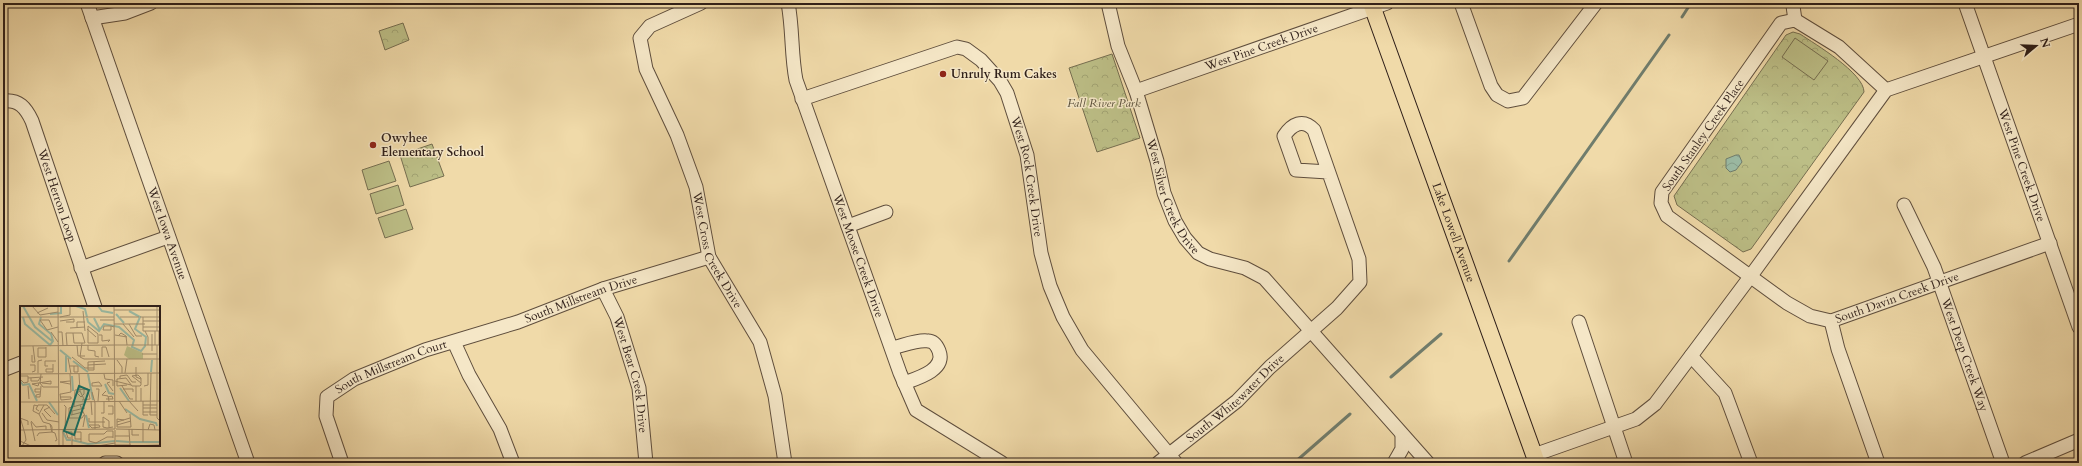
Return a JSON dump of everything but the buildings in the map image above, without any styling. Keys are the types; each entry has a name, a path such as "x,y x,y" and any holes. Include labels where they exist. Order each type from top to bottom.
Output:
{"main road":[{"name":"Lake Lowell Avenue","path":"1377,5 1535,459"}],"street":[{"name":"West Iowa Avenue","path":"87,3 248,463"},
{"path":"92,18 125,14 151,3"},
{"name":"West Cross Creek Drive","path":"701,3 650,26 640,38 646,70 677,135 696,187 709,257 760,342 775,396 785,463"},
{"name":"West Moose Creek Drive","path":"788,3 792,34 792,62 802,99 904,383 916,410 1002,463"},
{"name":"West Silver Creek Drive","path":"1108,3 1118,46 1136,91 1157,161 1164,193 1175,221 1185,238 1198,252 1210,259 1245,268 1264,278 1428,463"},
{"path":"1461,3 1491,86 1497,95 1508,101 1523,98 1596,3"},
{"path":"1795,3 1793,6 1795,20 1839,48 1886,90"},
{"name":"West Pine Creek Drive","path":"1966,3 2079,327"},
{"name":"West Pine Creek Drive","path":"1136,91 1377,5"},
{"name":"South Stanley Creek Place","path":"1750,277 1667,216 1661,204 1662,192 1781,23 1795,20"},
{"path":"1535,459 1636,419 1655,404 1750,277 1886,90 2079,24"},
{"name":"West Rock Creek Drive","path":"802,99 957,47 966,48 981,60 1000,81 1007,93 1019,129 1032,182 1036,229 1041,253 1050,286 1063,317 1082,350 1172,459"},
{"name":"West Herron Loop","path":"3,101 14,100 23,106 30,117 95,306"},
{"name":"South Whitewater Drive","path":"1158,463 1172,459 1237,401 1270,367 1337,308 1360,282 1359,258 1328,172"},
{"name":"West Deep Creek Way","path":"1904,205 1940,282 2003,463"},
{"path":"848,226 886,212"},
{"path":"81,268 168,237"},
{"name":"South Davin Creek Drive","path":"1750,277 1810,316 1831,321 2050,243"},
{"name":"South Millstream Drive","path":"454,342 518,322 603,289 709,257"},
{"name":"West Bear Creek Drive","path":"603,289 617,318 639,388 646,463"},
{"path":"1831,321 1838,349 1878,463"},
{"path":"1579,322 1626,463"},
{"path":"892,348 927,340 934,343 939,351 940,361 934,369 904,383"},
{"path":"454,342 469,375 500,429 513,463"},
{"name":"South Millstream Court","path":"342,463 326,416 327,397 354,379 425,350 454,342"},
{"path":"1691,356 1725,393 1751,463"},
{"path":"3,370 20,363"},
{"path":"1394,463 1402,449 1402,435"},
{"path":"2025,463 2079,440"},
{"path":"105,463 117,463"}],"green space":[{"path":"403,23 409,40 385,50 379,31"},
{"path":"1793,32 1800,34 1848,68 1862,84 1864,92 1751,249 1743,252 1677,205 1674,196 1786,35"},
{"path":"1795,38 1828,61 1814,80 1782,57"},
{"name":"Fall River Park","path":"1112,54 1140,138 1097,152 1069,68"},
{"path":"432,144 444,176 410,187 400,155"},
{"path":"389,161 396,181 368,190 362,170"},
{"path":"398,185 404,205 376,214 370,194"},
{"path":"406,209 413,229 385,238 378,218"}],"water":[{"path":"1739,155 1742,162 1736,170 1730,172 1726,168 1726,159"}],"waterway":[{"path":"1682,17 1691,3"},
{"path":"1509,261 1669,35"},
{"path":"1391,377 1441,334"},
{"path":"1294,463 1350,414"}],"place":[{"name":"Unruly Rum Cakes","path":"943,74"},
{"name":"Owyhee Elementary School","path":"373,145"}]}
